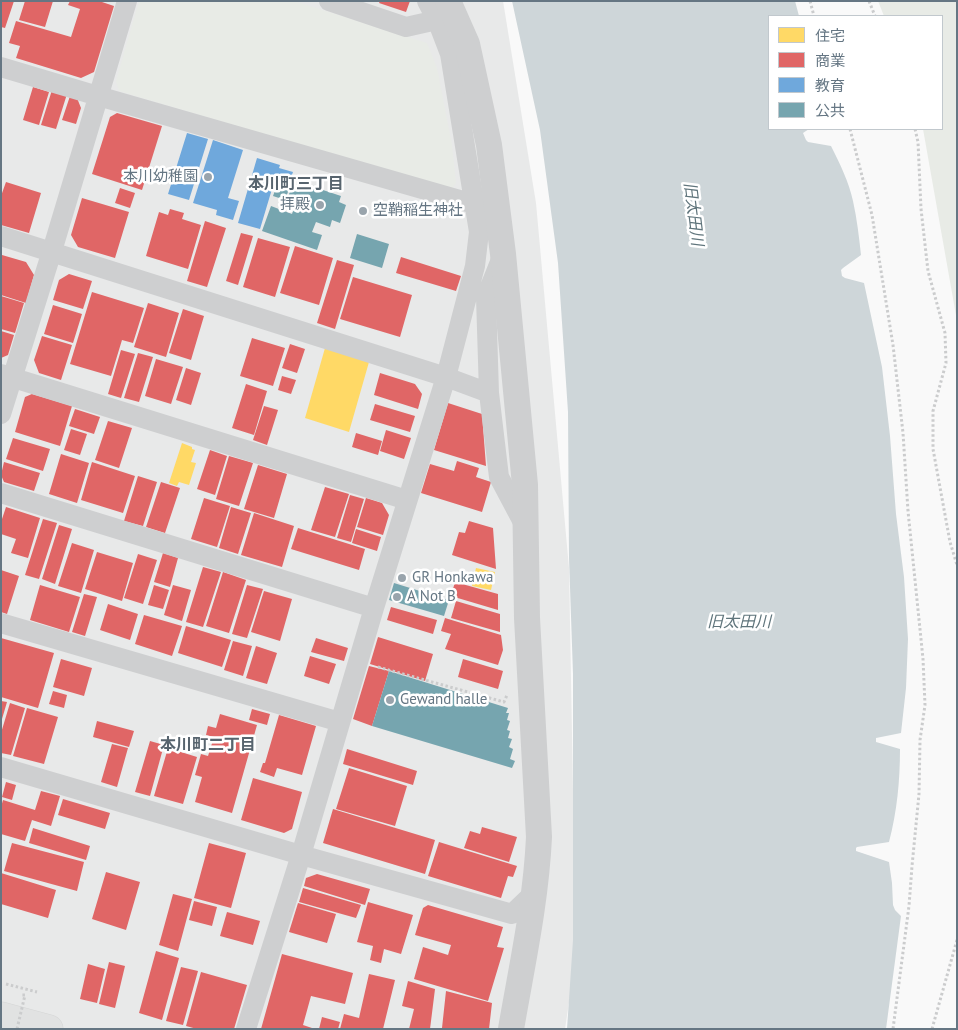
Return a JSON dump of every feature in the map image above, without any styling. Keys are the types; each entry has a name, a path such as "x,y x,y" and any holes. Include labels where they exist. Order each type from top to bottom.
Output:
{"highway":[{"path":"1,1016 49,1029"}],"street":[{"path":"1,414 7,376 52,251 127,1"},
{"path":"329,1 406,27 443,11"},
{"path":"427,1 443,11 467,44 489,145 503,254 522,451 526,528 527,618 540,837 535,892 511,1029"},
{"path":"246,1029 302,856 358,661 446,377 474,266 479,232 443,11"},
{"path":"1,66 98,96 474,204"},
{"path":"1,236 446,377 489,393"},
{"path":"503,254 486,297 489,393 499,477 526,528"},
{"path":"7,376 407,500"},
{"path":"1,493 374,608"},
{"path":"1,623 340,722"},
{"path":"1,766 302,856 512,914 535,892"}],"path":[{"path":"810,1 814,15"},
{"path":"869,1 875,15"},
{"path":"850,130 872,215 893,345 903,433 908,512 923,659 925,705 920,740 919,794 909,906 893,1029"},
{"path":"915,130 918,142 921,209 928,271 945,333 946,363 933,410 933,449 950,542 957,565"},
{"path":"358,661 430,683 504,702 507,694"},
{"path":"932,1029 957,940"},
{"path":"6,984 37,992"},
{"path":"17,1029 25,996 22,995"}],"shaded area":[{"path":"1,1 503,1 536,203 569,568 576,956 565,1029 1,1029"},
{"path":"139,1 294,1 427,43 437,68 452,145 456,183 451,190 119,91 116,81"},
{"path":"878,1 957,1 957,321 923,130 943,130 943,15 884,15"}],"water":[{"name":"旧太田川","path":"512,1 795,1 799,15 768,15 768,130 808,130 803,133 808,142 831,146 844,173 851,194 857,221 861,255 841,270 842,276 845,278 864,283 882,367 904,577 908,639 906,688 901,733 876,738 876,742 900,749 896,808 889,842 856,848 856,851 889,862 893,905 901,916 886,1029 567,1029 573,940 573,674 569,558 568,412 558,263 540,130"}],"building: 住宅":[{"path":"325,348 369,362 349,432 305,418"},
{"path":"182,443 195,450 191,462 196,463 189,485 179,482 177,486 169,483"},
{"path":"476,568 495,572 491,590 472,586"}],"building: 商業":[{"path":"1,1 14,1 5,28 1,27"},
{"path":"25,1 53,1 45,27 19,20"},
{"path":"70,1 99,1 114,6 94,72 81,78 16,58 20,46 9,43 16,21 71,37 80,9 68,5"},
{"path":"380,1 410,1 406,12 379,3"},
{"path":"33,87 49,92 39,125 23,120"},
{"path":"52,90 67,94 56,129 41,125"},
{"path":"70,96 77,98 81,108 76,124 62,120"},
{"path":"117,113 162,126 142,190 92,174 110,117"},
{"path":"6,182 41,193 29,233 1,225 1,196"},
{"path":"120,188 135,193 130,208 115,203"},
{"path":"82,198 129,212 115,258 78,247 71,235"},
{"path":"170,209 184,213 182,219 201,225 188,269 146,256 159,212 168,215"},
{"path":"205,221 226,228 207,287 187,281"},
{"path":"241,233 253,236 238,285 226,281"},
{"path":"258,238 290,247 275,297 243,287"},
{"path":"295,246 333,258 319,305 280,293"},
{"path":"2,255 26,262 34,275 26,303 1,295"},
{"path":"401,257 461,276 456,291 396,273"},
{"path":"337,260 354,265 335,329 317,323"},
{"path":"69,274 92,281 83,309 53,300 59,280"},
{"path":"353,277 412,295 400,337 340,319"},
{"path":"92,292 144,308 133,343 122,340 111,376 70,364"},
{"path":"1,296 24,303 15,333 1,329"},
{"path":"148,303 179,313 166,357 134,347"},
{"path":"53,305 82,314 73,343 44,334"},
{"path":"183,309 204,316 191,360 169,353"},
{"path":"1,331 14,335 8,355 1,358"},
{"path":"42,336 72,345 61,380 39,373 34,360"},
{"path":"252,338 285,348 273,386 240,376"},
{"path":"290,344 305,349 297,373 282,368"},
{"path":"121,350 135,354 121,398 108,394"},
{"path":"138,353 153,357 139,402 124,398"},
{"path":"156,359 183,367 171,404 145,396"},
{"path":"186,368 201,373 191,405 176,400"},
{"path":"380,373 415,384 422,394 418,409 374,395"},
{"path":"282,376 296,380 291,394 278,390"},
{"path":"246,384 267,391 254,435 232,428"},
{"path":"32,394 72,406 60,446 15,432 25,397"},
{"path":"448,403 482,414 486,466 434,450"},
{"path":"375,404 415,416 410,432 370,420"},
{"path":"264,406 278,410 267,445 253,440"},
{"path":"75,409 100,417 94,434 69,426"},
{"path":"108,421 132,428 119,468 95,460"},
{"path":"71,429 87,434 80,455 64,450"},
{"path":"386,430 411,438 404,459 380,451"},
{"path":"356,433 382,441 378,455 352,447"},
{"path":"13,438 50,449 43,471 6,459"},
{"path":"210,450 227,456 215,495 197,489"},
{"path":"61,454 89,463 77,503 49,494"},
{"path":"229,456 253,463 239,506 216,499"},
{"path":"457,461 479,468 476,477 491,482 482,512 421,493 430,464 454,471"},
{"path":"4,462 40,473 34,491 4,482 1,475"},
{"path":"92,462 135,476 123,513 81,500"},
{"path":"258,465 287,474 274,518 244,509"},
{"path":"138,476 157,482 143,526 124,521"},
{"path":"161,482 180,488 165,533 146,527"},
{"path":"325,487 349,494 335,537 311,530"},
{"path":"350,495 364,499 351,542 337,538"},
{"path":"204,498 230,506 217,547 191,539"},
{"path":"366,498 382,503 389,515 383,535 357,527"},
{"path":"6,507 40,518 28,558 11,553 16,539 1,534 1,522"},
{"path":"231,507 251,513 238,554 219,548"},
{"path":"254,513 294,526 282,567 241,555"},
{"path":"43,519 57,523 39,579 25,575"},
{"path":"469,521 493,528 496,569 452,555 459,532 465,533"},
{"path":"59,525 72,529 55,584 42,579"},
{"path":"298,528 365,549 359,570 291,549"},
{"path":"356,529 381,537 377,551 352,543"},
{"path":"72,543 94,550 81,593 58,586"},
{"path":"97,552 133,563 122,601 85,589"},
{"path":"163,553 178,558 170,587 154,582"},
{"path":"138,554 157,560 143,604 124,598"},
{"path":"203,567 221,572 203,627 186,622"},
{"path":"1,570 19,576 7,614 1,612"},
{"path":"223,572 246,580 229,633 206,626"},
{"path":"455,582 498,594 498,610 451,596"},
{"path":"40,585 80,597 69,632 30,620"},
{"path":"154,585 169,590 163,609 148,605"},
{"path":"173,585 191,590 182,621 164,615"},
{"path":"247,585 263,589 247,638 232,634"},
{"path":"264,591 292,599 280,641 251,632"},
{"path":"84,594 97,597 85,636 72,632"},
{"path":"456,601 500,614 500,632 451,618"},
{"path":"108,604 138,614 130,640 100,630"},
{"path":"391,607 437,620 433,634 387,620"},
{"path":"144,615 182,626 172,656 135,644"},
{"path":"445,618 501,635 503,650 498,665 445,649 451,634 441,631"},
{"path":"186,626 231,640 222,667 178,653"},
{"path":"378,637 433,654 425,681 370,664"},
{"path":"1,638 54,653 38,708 1,697"},
{"path":"316,638 348,648 344,661 311,652"},
{"path":"233,641 252,646 243,676 224,670"},
{"path":"256,646 277,653 267,684 246,678"},
{"path":"310,656 336,664 329,684 304,676"},
{"path":"61,659 92,668 84,696 53,687"},
{"path":"463,659 503,671 498,689 458,677"},
{"path":"369,666 389,671 372,726 353,719"},
{"path":"53,691 67,695 64,708 49,704"},
{"path":"1,701 7,702 2,719 1,719"},
{"path":"10,703 25,708 11,755 1,753 1,733"},
{"path":"27,708 58,717 44,764 13,756"},
{"path":"252,709 270,714 267,725 249,720"},
{"path":"220,714 257,725 232,813 195,802 202,777 195,775 201,754 208,756 214,737 206,735 208,726 216,728"},
{"path":"279,715 316,726 302,775 277,768 274,777 260,772 263,763 265,763"},
{"path":"97,721 134,731 129,747 93,737"},
{"path":"150,741 164,745 150,796 135,792"},
{"path":"112,744 128,748 117,787 101,782"},
{"path":"168,748 197,757 183,804 154,796"},
{"path":"347,749 417,771 413,785 343,764"},
{"path":"349,768 407,786 395,826 336,809"},
{"path":"253,778 302,792 292,829 284,833 241,820"},
{"path":"6,782 16,785 12,800 2,797"},
{"path":"41,791 60,796 51,826 32,820 25,841 1,834 1,807 3,800 35,810"},
{"path":"63,799 110,813 105,829 58,815"},
{"path":"333,809 435,840 425,874 323,843"},
{"path":"482,827 517,837 509,862 464,848 470,831 480,834"},
{"path":"33,828 90,846 86,860 29,843"},
{"path":"439,842 517,866 513,877 508,876 501,898 428,876"},
{"path":"12,843 84,862 77,891 4,871"},
{"path":"209,843 246,853 231,908 194,898"},
{"path":"106,872 140,882 126,930 92,919"},
{"path":"1,873 56,890 48,918 1,904"},
{"path":"317,874 370,889 365,905 304,886 306,878"},
{"path":"303,888 361,905 356,918 299,902"},
{"path":"173,894 192,899 178,951 159,945"},
{"path":"194,901 217,907 212,926 189,920"},
{"path":"368,902 413,915 401,954 384,949 381,963 370,960 373,946 357,942"},
{"path":"298,903 336,914 327,943 289,932"},
{"path":"428,905 503,927 497,947 504,948 488,1001 414,979 423,947 448,955 451,945 415,935 423,908"},
{"path":"227,912 260,921 253,945 220,936"},
{"path":"156,951 179,958 162,1020 139,1013"},
{"path":"282,954 353,973 345,1004 311,996 303,1025 315,1029 261,1029"},
{"path":"109,962 125,966 115,1008 99,1004"},
{"path":"88,964 105,969 97,1003 80,999"},
{"path":"181,967 198,971 183,1025 166,1021"},
{"path":"201,972 247,985 234,1029 197,1029 186,1026"},
{"path":"369,974 395,980 383,1029 340,1029 344,1014 359,1018"},
{"path":"408,981 435,989 430,1029 409,1029 414,1009 402,1006"},
{"path":"446,991 492,1003 489,1029 442,1028"},
{"path":"322,1017 340,1022 338,1029 319,1029"}],"building: 教育":[{"name":"本川幼稚園","path":"187,133 208,139 189,200 168,194"},
{"path":"213,140 243,150 228,198 239,201 233,220 216,215 217,210 193,203"},
{"path":"257,158 280,165 279,168 293,172 289,183 275,179 260,229 238,223"}],"building: 公共":[{"path":"302,183 341,196 339,202 346,205 340,223 332,220 330,227 316,222 312,232 322,235 317,250 262,231 271,206 292,214 295,205 286,202 291,189 299,192"},
{"path":"277,185 289,189 285,200 273,196"},
{"path":"357,234 389,244 382,268 350,258"},
{"path":"394,583 449,600 444,616 389,600"},
{"path":"389,671 508,708 506,713 509,713 507,720 510,721 507,730 510,731 508,738 512,739 509,747 513,749 510,759 515,761 512,768 372,726"}],"place":[{"name":"本川幼稚園","path":"208,177"},
{"name":"拝殿","path":"320,205"},
{"name":"空鞘稲生神社","path":"363,211"},
{"name":"GR Honkawa","path":"402,578"},
{"name":"A Not B","path":"397,597"},
{"name":"Gewand halle","path":"390,700"}],"district":[{"name":"本川町三丁目","path":"296,184"},
{"name":"本川町二丁目","path":"208,745"}]}
